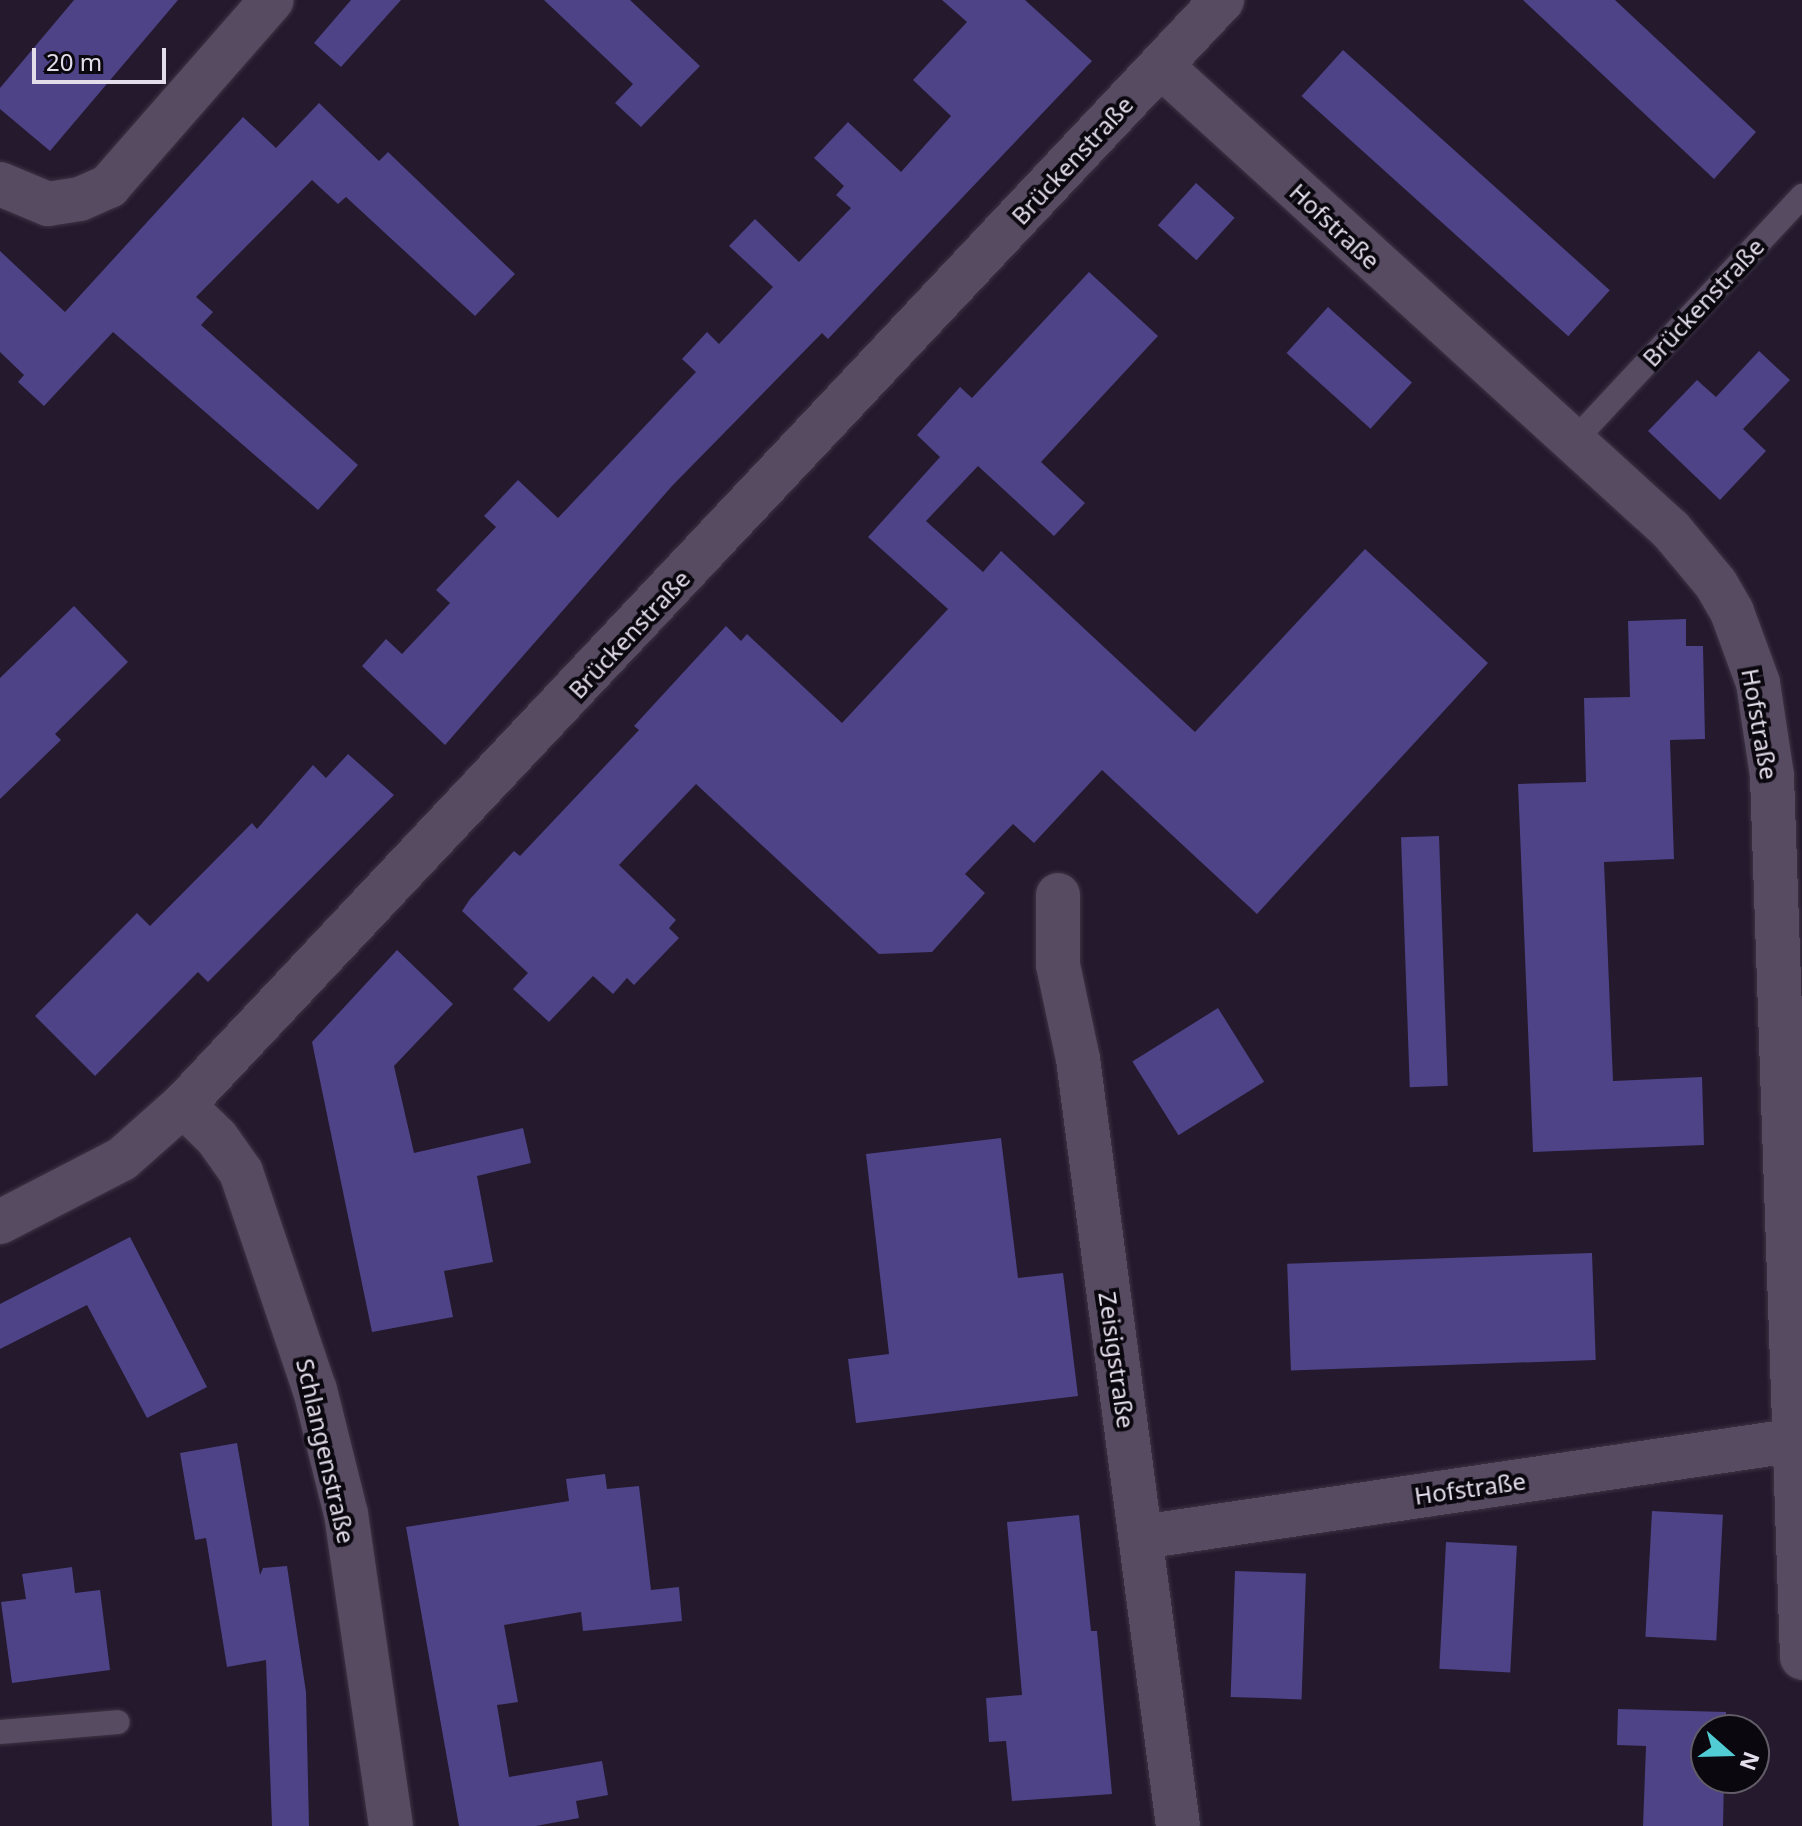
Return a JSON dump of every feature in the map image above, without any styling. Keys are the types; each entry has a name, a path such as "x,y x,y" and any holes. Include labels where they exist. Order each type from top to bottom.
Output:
{"street":[{"path":"0,184 16,195 48,204 80,199 109,186 272,0"},
{"name":"Brückenstraße","path":"0,1222 122,1159 183,1105 1222,0"},
{"name":"Hofstraße","path":"1161,66 1671,530 1716,584 1758,683 1772,776 1802,1657"},
{"name":"Zeisigstraße","path":"1058,895 1058,965 1078,1059 1178,1826"},
{"name":"Schlangenstraße","path":"183,1105 241,1172 315,1390 346,1514 391,1826"},
{"name":"Hofstraße","path":"1142,1537 1797,1440"}],"lane":[{"name":"Brückenstraße","path":"1572,443 1802,196"},
{"path":"0,1732 118,1722"}],"building":[{"path":"74,0 178,0 50,151 0,109 0,88"},
{"path":"351,0 401,0 341,67 314,43"},
{"path":"544,0 630,0 700,66 641,127 615,103 633,84"},
{"path":"942,0 1025,0 1092,61 828,339 822,333 672,486 445,745 362,666 386,639 402,654 450,603 436,590 496,527 484,516 518,480 558,518 696,372 682,359 707,332 719,344 773,287 729,246 755,219 799,262 851,208 836,195 844,186 814,158 848,122 901,172 951,116 913,80 967,22"},
{"path":"1523,0 1615,0 1756,132 1714,179"},
{"path":"1343,50 1610,290 1568,336 1302,96"},
{"path":"319,103 379,161 388,152 515,274 475,316 346,197 338,204 312,180 196,297 213,312 201,325 358,465 318,510 113,332 44,406 18,382 24,375 0,352 0,251 65,312 243,117 276,148"},
{"path":"1196,183 1235,218 1197,260 1158,225"},
{"path":"1089,272 1158,336 1041,462 1085,503 1054,536 978,466 926,521 983,572 1001,551 1195,732 1365,549 1488,663 1257,914 1102,770 1034,843 1013,824 965,874 985,893 932,952 879,954 696,784 619,865 676,920 669,928 679,938 634,985 627,978 613,994 593,976 549,1022 513,989 528,973 462,911 470,899 514,851 520,856 639,730 634,726 726,626 741,641 747,634 842,723 948,609 868,537 940,457 917,435 960,387 972,398"},
{"path":"1328,307 1412,383 1370,429 1287,353"},
{"path":"1759,351 1790,380 1743,429 1766,451 1720,500 1648,431 1697,380 1716,397"},
{"path":"74,606 128,662 55,734 61,740 0,799 0,678"},
{"path":"1686,619 1686,646 1703,646 1705,739 1670,740 1674,859 1604,862 1613,1081 1702,1077 1704,1145 1533,1152 1518,784 1586,782 1584,698 1630,697 1628,621"},
{"path":"348,754 394,795 208,982 198,972 95,1076 35,1016 137,913 150,926 252,823 257,829 313,765 326,778"},
{"path":"1439,836 1448,1086 1410,1087 1401,837"},
{"path":"397,950 453,1004 394,1066 414,1153 523,1128 531,1163 477,1176 493,1262 444,1271 453,1317 372,1332 312,1042"},
{"path":"1218,1008 1264,1082 1178,1135 1132,1062"},
{"path":"1001,1138 1018,1278 1063,1273 1078,1396 856,1423 848,1359 889,1354 866,1154"},
{"path":"130,1237 207,1387 147,1418 87,1305 0,1349 0,1304"},
{"path":"1592,1253 1596,1360 1291,1371 1287,1264"},
{"path":"237,1443 260,1575 263,1568 287,1566 306,1692 309,1826 272,1826 266,1660 227,1667 206,1538 195,1540 180,1453"},
{"path":"605,1474 607,1489 639,1486 651,1590 679,1587 682,1621 583,1631 581,1612 504,1625 518,1702 497,1705 509,1777 602,1761 608,1795 576,1801 579,1818 536,1826 459,1826 406,1527 569,1501 566,1479"},
{"path":"1652,1511 1723,1515 1716,1641 1645,1637"},
{"path":"1079,1515 1091,1631 1097,1631 1112,1794 1012,1801 1006,1741 989,1742 986,1698 1022,1695 1007,1522"},
{"path":"1446,1542 1517,1546 1510,1673 1439,1669"},
{"path":"72,1567 75,1593 100,1590 110,1670 12,1683 1,1602 26,1599 22,1574"},
{"path":"1235,1571 1306,1573 1302,1699 1231,1697"},
{"path":"1618,1709 1726,1712 1690,1714 1690,1794 1724,1794 1723,1826 1643,1826 1646,1746 1617,1745"}]}
